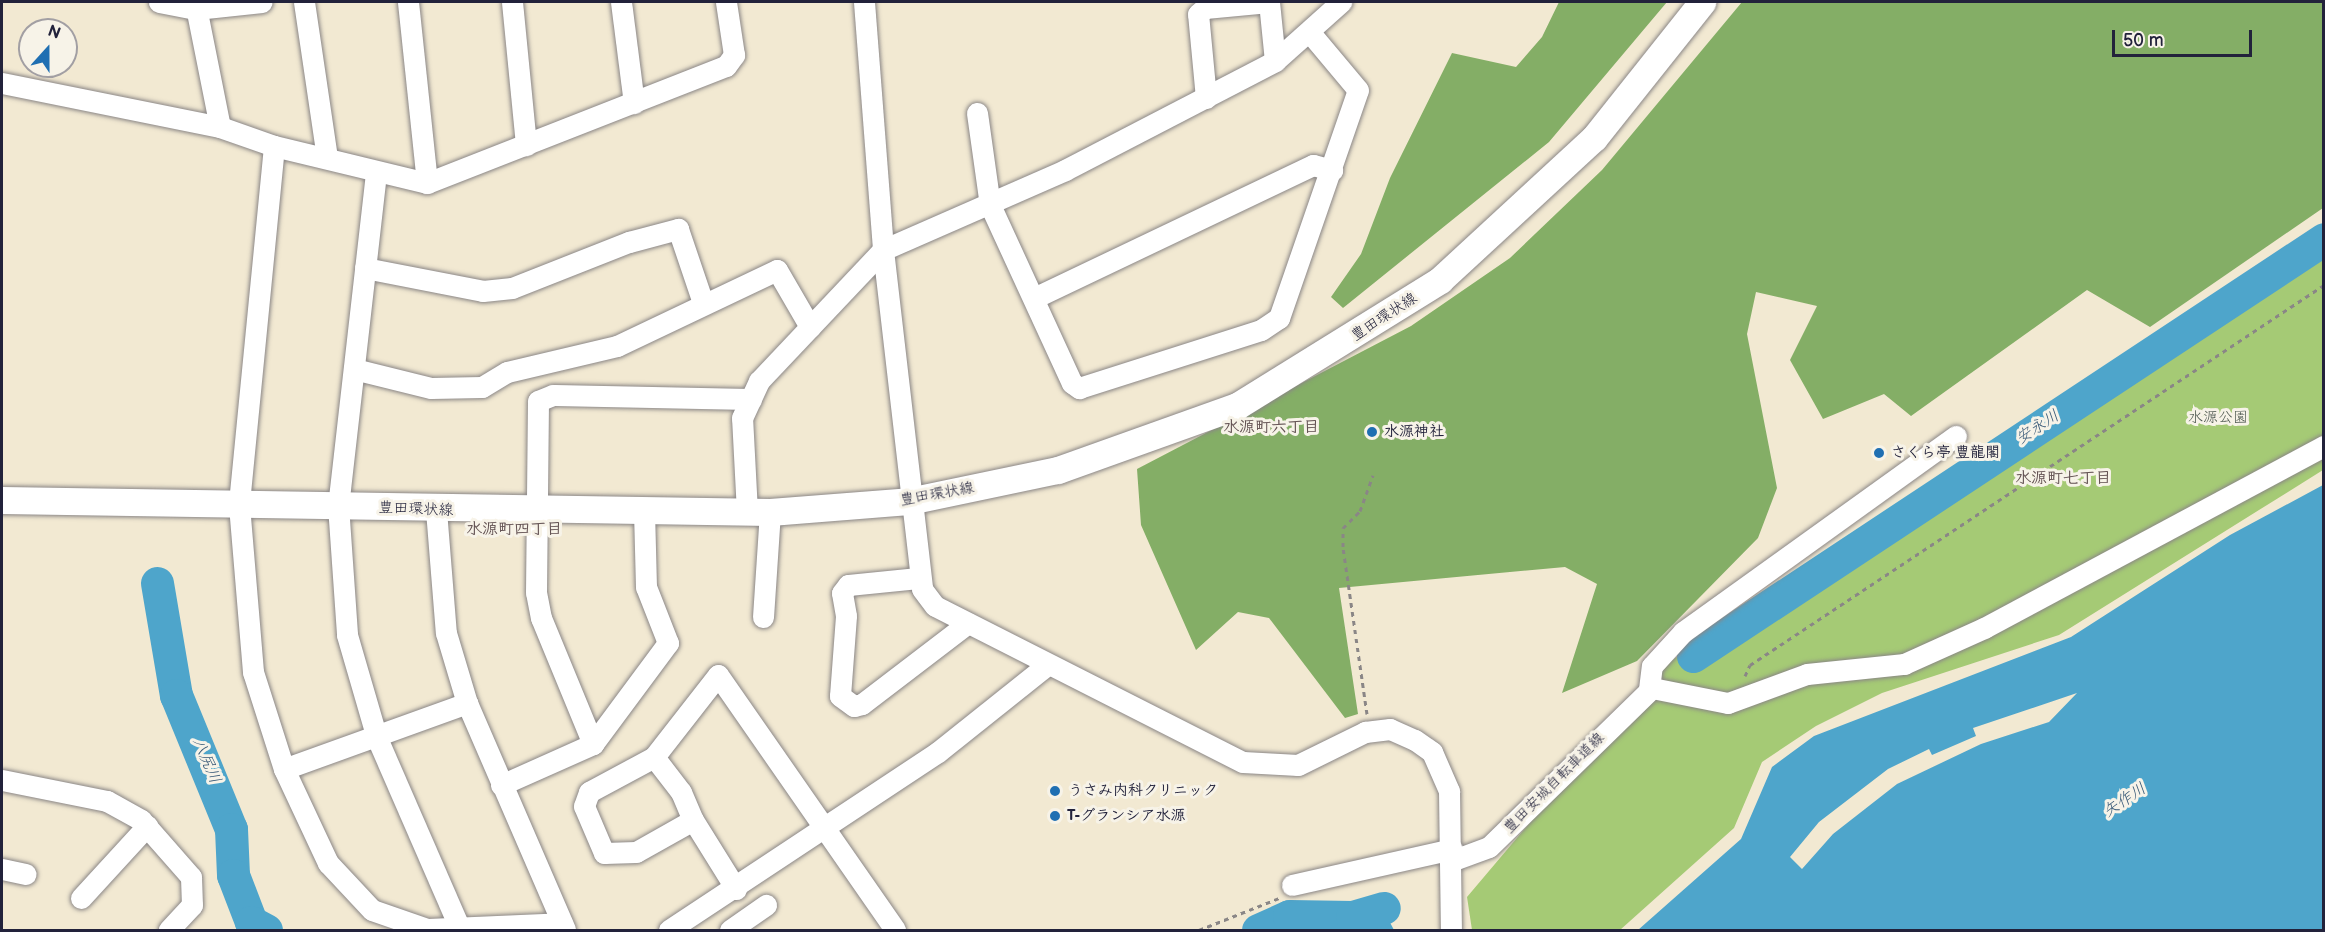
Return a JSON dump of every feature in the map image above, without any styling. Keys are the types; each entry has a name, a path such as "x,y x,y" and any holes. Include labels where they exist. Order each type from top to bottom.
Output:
{"main road":[{"name":"豊田環状線","path":"2,500 338,505 536,512 759,512 909,501 1058,471 1237,406 1362,332 1440,280 1539,194 1616,114 1702,2"}],"street":[{"path":"159,2 196,5 262,2"},
{"path":"304,2 327,158"},
{"path":"408,2 427,183"},
{"path":"512,2 526,145"},
{"path":"621,2 634,103"},
{"path":"2,83 220,127 274,146 327,158 376,173 427,183 726,66 734,55 726,2"},
{"path":"864,2 882,250 918,578 935,606 1047,665 1243,762 1298,765 1365,732 1390,729 1415,740 1432,752 1449,791 1450,930"},
{"path":"1206,98 1198,14 1205,8 1269,2 1275,61"},
{"path":"763,617 759,512 740,450 742,418 759,381 882,250 990,205 1206,98 1275,61 1311,34 1341,2"},
{"path":"196,5 220,127"},
{"path":"978,113 990,205 1072,383 1079,388 1261,330 1279,318 1290,295 1358,90 1311,34"},
{"path":"274,146 239,505 253,672 284,769 327,863 348,890 372,910 405,923 460,929 563,927 467,703 446,633 436,510"},
{"path":"1034,298 1313,165 1332,170"},
{"path":"376,173 338,505 346,635 376,738 460,929"},
{"path":"365,268 483,291 512,288 629,242 678,229 703,303"},
{"path":"354,369 431,388 482,387 507,372 617,346 703,303 777,270 810,327"},
{"path":"593,744 541,618 536,512 538,401 553,395 751,399"},
{"path":"1956,436 1683,632 1652,666 1649,689 1664,687 1705,701 1728,702 1807,674 1904,664 1984,628 2324,446"},
{"path":"501,785 593,744 668,643 646,587 644,512"},
{"path":"918,578 848,585 842,592 846,616 840,696 854,706 862,704 968,623"},
{"path":"669,930 824,831 938,752 1047,665"},
{"path":"693,820 636,852 604,854 584,806 589,792 654,757 718,675 824,831 895,930"},
{"name":"豊田安城自転車道線","path":"1292,885 1489,847 1649,689"},
{"path":"284,769 376,738 467,703"},
{"path":"654,757 681,792 693,820 736,888"},
{"path":"2,780 107,801 147,826 191,877 192,905 169,930"},
{"path":"81,898 147,826"},
{"path":"2,868 25,874"},
{"path":"730,930 766,905"}],"path":[{"path":"1741,683 1750,665 2324,285"},
{"path":"1366,722 1343,548 1344,528 1360,511 1373,475"}],"green space":[{"path":"1559,2 1667,2 1549,142 1343,308 1331,297 1361,254 1390,178 1452,53 1516,67 1542,37"},
{"path":"1742,2 2323,2 2323,208 2150,327 2087,290 1911,416 1884,394 1823,419 1790,360 1817,306 1756,292 1747,334 1777,488 1758,538 1637,661 1562,693 1597,584 1565,567 1339,588 1358,714 1345,718 1269,618 1238,612 1196,650 1141,525 1137,469 1411,326 1510,258 1602,170"},
{"name":"水源公園","path":"2323,229 2323,470 2059,635 1882,693 1816,726 1762,762 1734,828 1620,930 1472,930 1467,897 1660,669 1798,570 1874,527"}],"water":[{"name":"矢作川","path":"2323,485 2323,930 1638,930 1741,839 1772,767 1814,736 2071,637 2230,535","holes":["2077,693 2049,722 1981,744 1897,784 1833,834 1802,869 1790,857 1819,822 1888,769 1929,749 1932,755 1976,736 1973,728"]},
{"path":"1386,915 1394,930 1277,930 1302,922 1362,925"}],"waterway":[{"name":"安永川","path":"1693,656 2324,239"},
{"name":"八尻川","path":"157,583 176,695 231,829 233,875 251,922 266,930"},
{"name":"安永川","path":"1258,930 1289,916 1352,917 1384,908"}],"place":[{"name":"水源神社","path":"1372,432"},
{"name":"さくら亭 豊龍閣","path":"1879,453"},
{"name":"うさみ内科クリニック","path":"1055,791"},
{"name":"T-グランシア水源","path":"1055,816"}],"district":[{"name":"水源町六丁目","path":"1271,428"},
{"name":"水源町七丁目","path":"2063,479"},
{"name":"水源町四丁目","path":"514,530"}]}
